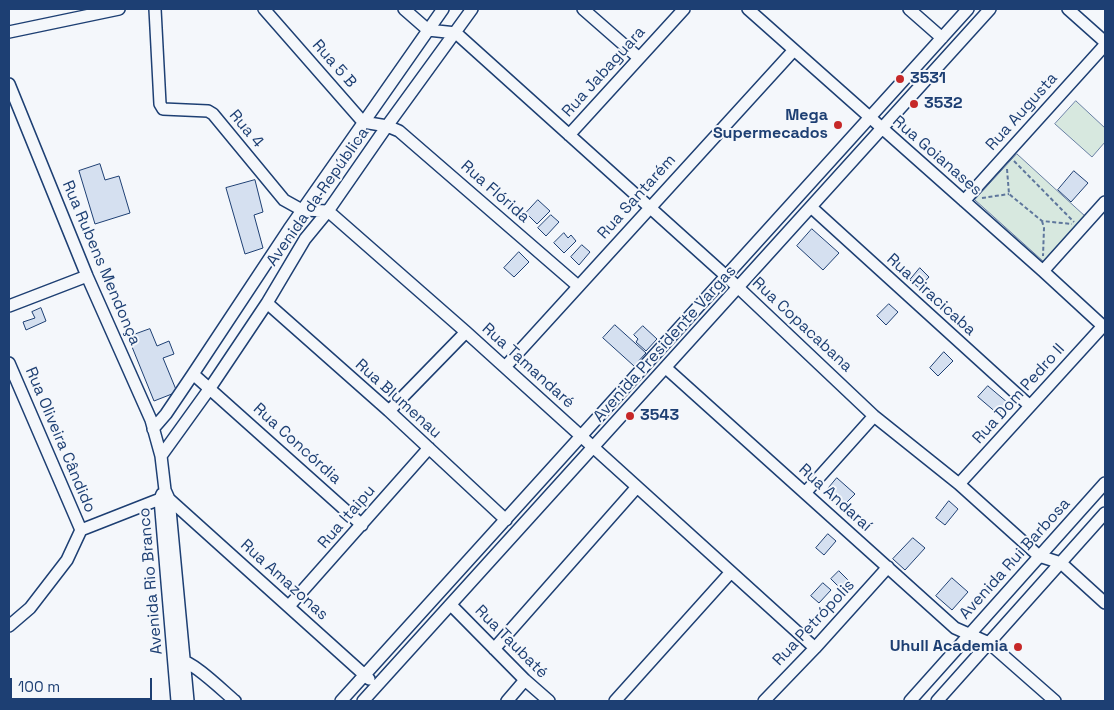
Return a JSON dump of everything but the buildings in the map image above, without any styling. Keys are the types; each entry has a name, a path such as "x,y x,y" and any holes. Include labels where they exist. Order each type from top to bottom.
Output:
{"street":[{"path":"9,32 90,11 119,9"},
{"name":"Rua 4","path":"155,9 160,104 163,109 213,114 284,200 302,210"},
{"name":"Rua 5 B","path":"264,9 363,122"},
{"path":"404,9 428,30 456,33"},
{"name":"Avenida da República","path":"153,429 166,414 302,210 443,9"},
{"name":"Avenida da República","path":"160,456 210,388 267,303 305,239 328,211 472,9"},
{"path":"583,9 639,58"},
{"name":"Rua Jabaguara","path":"569,135 684,9"},
{"name":"Rua Goianases","path":"748,9 1104,327"},
{"path":"909,9 942,38"},
{"name":"Avenida Presidente Vargas","path":"341,701 968,9"},
{"name":"Avenida Presidente Vargas","path":"363,701 990,9"},
{"path":"1068,9 1105,43"},
{"name":"Rua Copacabana","path":"456,33 726,276 874,416 958,484 1039,556"},
{"name":"Rua Augusta","path":"964,200 1105,43"},
{"name":"Rua Santarém","path":"505,367 794,50"},
{"name":"Rua Rubens Mendonça","path":"9,84 87,276 151,420 160,456"},
{"path":"363,122 387,126"},
{"name":"Rua Flórida","path":"387,126 399,131 578,286"},
{"path":"1043,271 1105,202"},
{"name":"Rua Piracicaba","path":"811,207 1030,406"},
{"path":"302,210 328,211"},
{"name":"Rua Tamandaré","path":"328,211 582,436 815,648"},
{"path":"9,306 87,276"},
{"name":"Rua Blumenau","path":"267,303 389,411 506,520"},
{"name":"Rua Dom Pedro II","path":"958,484 1104,327"},
{"path":"389,411 466,332"},
{"name":"Rua Oliveira Cândido","path":"9,363 81,530"},
{"name":"Rua Andaraí","path":"666,368 955,628 988,643 1055,701"},
{"name":"Rua Concórdia","path":"193,374 362,525"},
{"path":"805,493 874,416"},
{"name":"Rua Itaipu","path":"289,606 429,448"},
{"name":"Avenida Rio Branco","path":"160,456 179,660 188,701"},
{"name":"Avenida Rui Barbosa","path":"910,701 1105,483"},
{"path":"494,649 637,487"},
{"path":"9,626 30,608 66,560 81,530 164,496"},
{"name":"Rua Amazonas","path":"164,496 289,606 376,686"},
{"path":"937,701 1105,513"},
{"path":"1039,556 1061,563 1105,603"},
{"name":"Rua Petrópolis","path":"764,701 888,567"},
{"path":"615,701 731,572"},
{"name":"Rua Taubaté","path":"451,605 525,680 549,701"},
{"path":"179,660 197,669 234,701"},
{"name":"Avenida Rio Branco","path":"177,701 179,660"},
{"path":"507,701 525,680"}],"path":[{"path":"1006,154 1009,194 1042,221 1072,224 1081,229"},
{"path":"1006,154 1081,229"},
{"path":"982,198 1009,194"},
{"path":"1042,221 1044,228 1043,271"}],"shaded area":[{"path":"1076,101 1105,128 1105,142 1092,157 1055,124"},
{"path":"1017,154 1086,217 1044,262 975,200"}],"place":[{"name":"3531","path":"900,79"},
{"name":"3532","path":"914,104"},
{"name":"Mega Supermecados","path":"838,125"},
{"name":"3543","path":"630,416"},
{"name":"Uhull Academia","path":"1018,647"}]}
